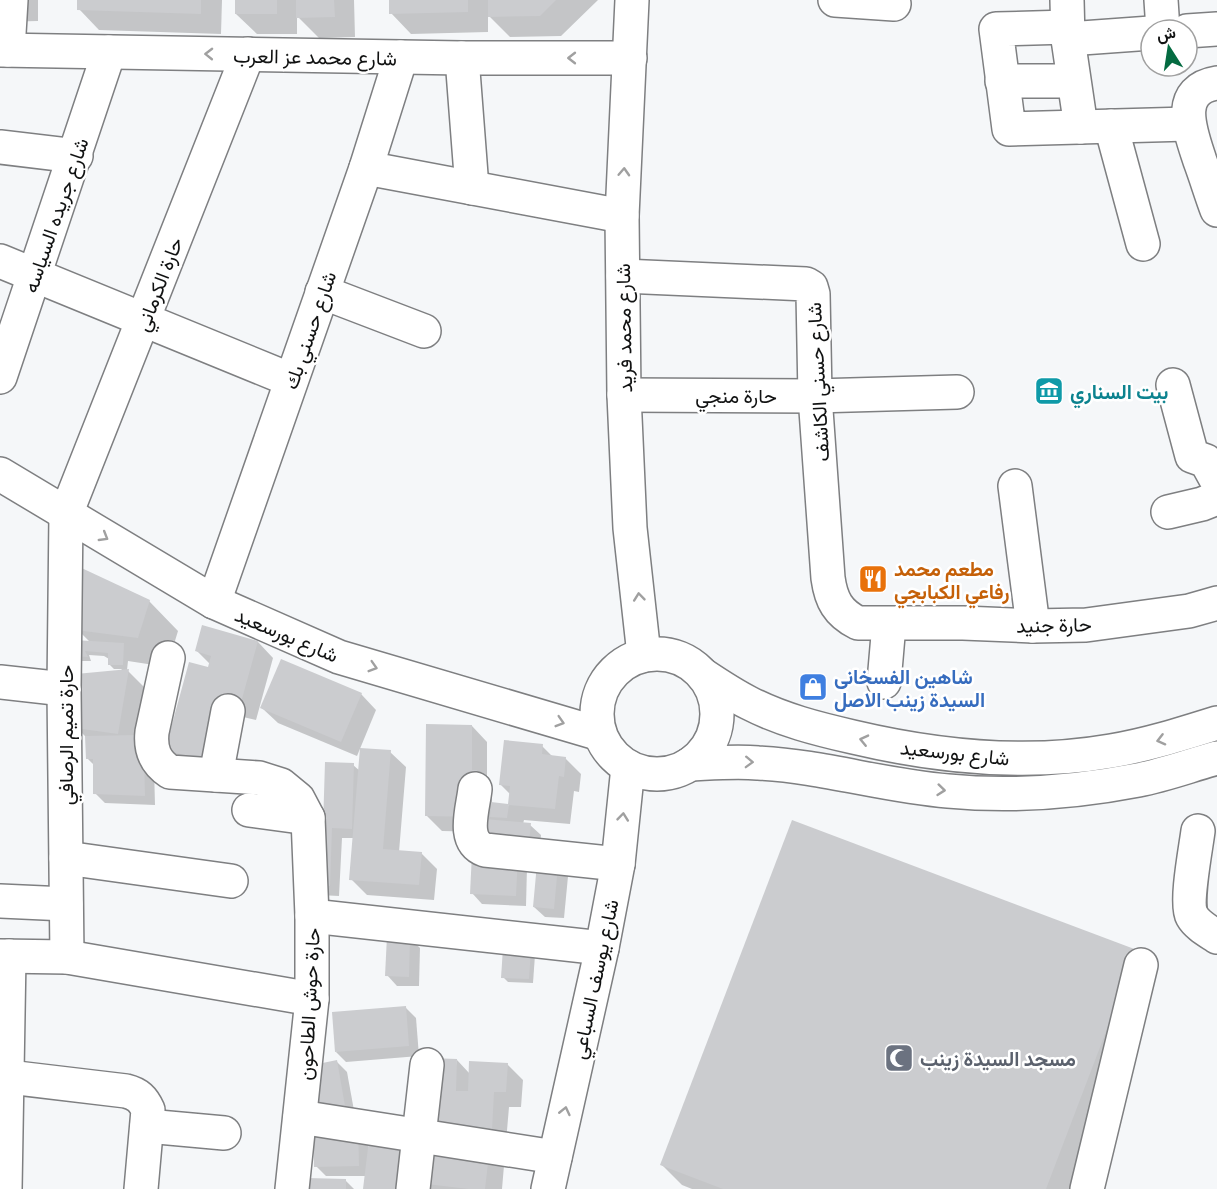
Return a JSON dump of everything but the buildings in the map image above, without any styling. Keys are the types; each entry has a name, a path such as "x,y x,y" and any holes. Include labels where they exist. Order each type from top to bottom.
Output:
{"street":[{"path":"4,50 11,0"},
{"name":"شارع محمد فريد","path":"632,0 622,216 624,395 630,528 644,655"},
{"path":"835,0 894,4"},
{"path":"1161,0 1162,18"},
{"path":"1215,0 1217,15"},
{"path":"1068,22 1073,81 1096,126 1143,244"},
{"path":"1139,31 1068,22 996,29 1009,129 1188,124"},
{"path":"1199,30 1217,29"},
{"name":"شارع محمد عز العرب","path":"4,50 462,58 630,58"},
{"name":"شارع جريده السياسه","path":"0,377 110,52"},
{"name":"حارة الكرماني","path":"66,514 248,54"},
{"name":"شارع حسني بك","path":"214,602 366,168 401,57"},
{"path":"462,58 472,188"},
{"path":"1002,81 1073,81"},
{"path":"1217,83 1207,85 1195,95 1188,108 1188,124 1217,210"},
{"path":"0,147 76,156"},
{"path":"366,168 622,216"},
{"path":"0,261 291,380"},
{"name":"شارع حسني الكاشف","path":"623,276 806,284 811,287 815,396 830,593 836,606 846,617 858,623 889,624"},
{"path":"322,292 424,331"},
{"path":"1173,386 1192,456 1206,461 1217,481"},
{"name":"حارة منجي","path":"624,395 815,396 957,392"},
{"name":"شارع بورسعيد","path":"0,474 214,602 339,657 600,734"},
{"path":"1016,486 1033,626"},
{"path":"1168,512 1217,498"},
{"name":"حارة تميم الرصافي","path":"66,514 64,689 67,957"},
{"name":"حارة جنيد","path":"889,624 1086,625 1190,611 1217,603"},
{"path":"884,682 889,624"},
{"path":"660,654 676,657 691,664 703,675 715,697 716,722 708,746 690,764 675,771 660,774 644,773 616,759 600,734 596,714 600,694 610,676 626,663 644,655 660,654"},
{"path":"168,658 151,744 154,756 160,765 170,772 260,778 281,785 298,799 308,818"},
{"name":"شارع بورسعيد","path":"703,675 749,703 786,719 881,744 955,756 1005,759 1056,758 1111,751 1164,740 1217,723"},
{"path":"0,682 64,689"},
{"path":"216,775 228,711"},
{"name":"شارع بورسعيد","path":"690,764 760,763 899,785 995,794 1092,788 1140,780 1217,758"},
{"name":"شارع يوسف السباعي","path":"548,1189 602,948 618,864 628,767"},
{"path":"475,789 470,836 478,847 618,864"},
{"path":"249,810 308,818"},
{"name":"حارة حوش الطاحون","path":"292,1189 312,999 312,916 308,818"},
{"path":"1198,831 1190,896 1191,914 1201,926 1217,937"},
{"path":"66,858 231,881"},
{"path":"0,901 66,904"},
{"path":"312,916 602,948"},
{"path":"5,1189 5,956 67,957 312,999"},
{"path":"1091,1188 1141,965"},
{"path":"413,1189 428,1065"},
{"path":"4,1076 126,1091 144,1100 148,1110 141,1189"},
{"path":"300,1117 555,1157"},
{"path":"147,1126 224,1133"}],"place":[{"name":"بيت السناري","path":"1049,391"},
{"name":"مطعم محمد رفاعي الكبابجي","path":"873,579"},
{"name":"شاهين الفسخانى السيدة زينب الاصل","path":"813,687"},
{"name":"مسجد السيدة زينب","path":"899,1058"}]}
